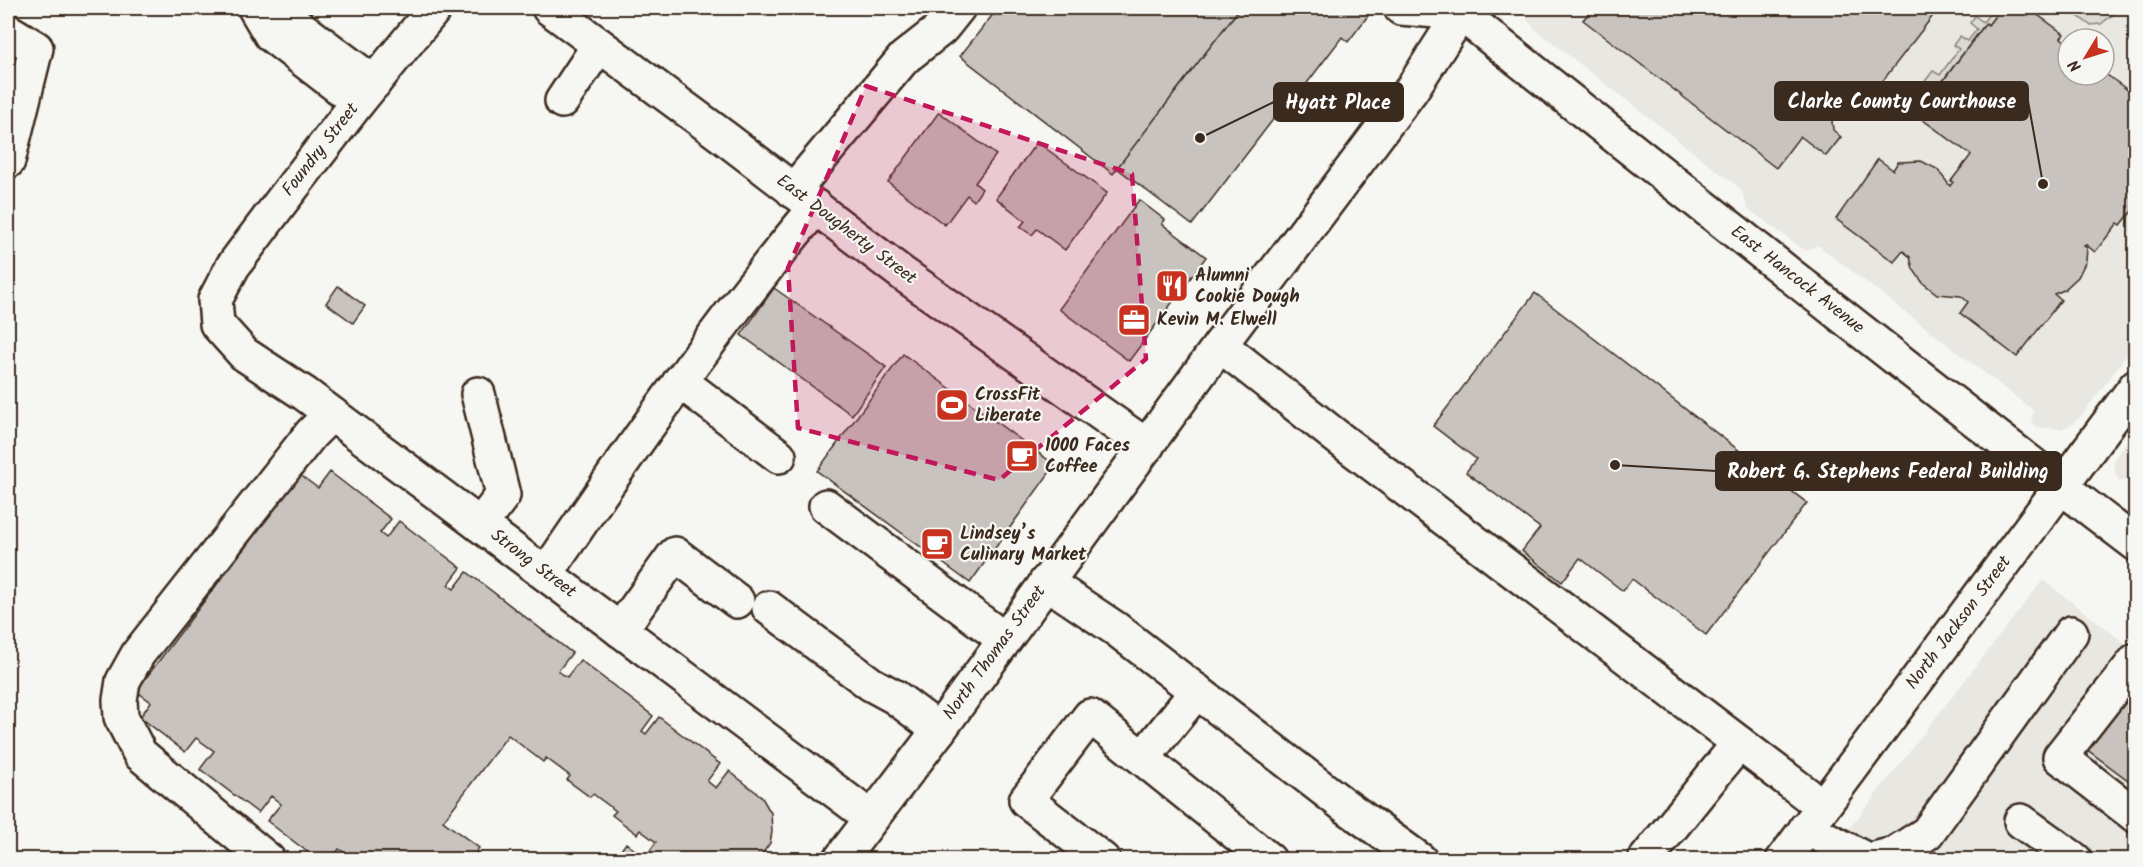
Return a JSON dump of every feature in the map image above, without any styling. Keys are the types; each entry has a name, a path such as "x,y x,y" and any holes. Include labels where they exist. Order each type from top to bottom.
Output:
{"street":[{"path":"255,8 271,35 366,93"},
{"path":"268,8 285,16 366,93"},
{"name":"Foundry Street","path":"215,300 233,266 366,93 435,8"},
{"name":"East Dougherty Street","path":"549,8 903,274 1147,446"},
{"path":"546,574 620,465 746,292 804,199 904,58 942,28 957,8"},
{"path":"1401,8 1462,10"},
{"name":"North Thomas Street","path":"840,860 870,817 939,730 1220,345 1412,89 1462,10"},
{"name":"East Hancock Avenue","path":"1462,10 2060,488 2136,544"},
{"path":"8,30 36,48 8,161"},
{"path":"562,101 599,45"},
{"name":"Strong Street","path":"215,300 217,324 244,354 305,394 870,817"},
{"path":"1220,345 1337,437 1739,742 1814,817 1868,860 1894,854 1926,833 2071,633"},
{"path":"680,381 779,456"},
{"name":"North Jackson Street","path":"1783,860 2134,392"},
{"path":"478,394 503,495 480,525"},
{"path":"268,860 140,754 121,717 120,700 123,681 138,654 311,434 331,414"},
{"path":"826,506 1004,639"},
{"path":"620,630 675,554 737,601"},
{"path":"1046,582 1116,629 1344,805 1420,860"},
{"path":"769,608 871,684 895,697 939,730"},
{"path":"2136,660 2060,757 2136,816"},
{"path":"1143,758 1197,691"},
{"path":"1103,860 1026,800 1090,716 1269,860"},
{"path":"1645,860 1739,742"},
{"path":"2021,820 2075,860"},
{"path":"224,823 227,860"}],"highlighted area":[{"path":"866,86 1132,174 1146,359 999,480 798,428 788,268"}],"shaded area":[{"path":"1529,8 2135,8 2135,344 2082,415 2071,425 2060,429 2037,427 2031,419 2034,411 1818,245 1806,251 1748,209 1741,189 1535,29 1526,18"},
{"path":"1994,8 2001,8 1988,25 1985,24 1940,84 1942,86 1919,117 1906,108 1915,96 1921,100 1929,89 1923,84 1933,71 1940,75 1959,49 1953,45 1960,36 1968,41 1977,29 1970,23 1975,16 1983,22"},
{"path":"2067,8 2110,8 2116,12 2101,24 2090,25"},
{"path":"2135,431 2135,487 2124,479 2120,481 2116,475 2114,463 2115,458"},
{"path":"2043,580 2135,651 2135,859 1825,860"}],"building":[{"path":"998,8 1240,8 1113,174 960,56"},
{"path":"1240,8 1374,8 1348,42 1342,37 1289,107 1285,104 1192,225 1117,168"},
{"path":"1593,8 1939,8 1875,91 1855,89 1839,99 1834,107 1832,121 1833,130 1841,137 1826,156 1800,136 1776,168 1583,20"},
{"path":"2001,8 2028,8 2056,28 2056,87 2116,87 2116,82 2132,93 2136,88 2136,206 2121,225 2118,223 2095,252 2086,245 2084,246 2087,248 2086,261 2078,277 2064,290 2054,294 2061,300 2017,357 1960,313 1968,302 1961,296 1937,294 1923,283 1913,269 1910,257 1903,251 1894,262 1836,219 1878,159 1893,170 1898,162 1921,161 1937,169 1950,186 1953,182 1951,181 1971,155 1919,117 1986,23 1988,25"},
{"path":"939,112 996,155 975,183 982,189 974,201 967,195 945,225 888,182"},
{"path":"1037,142 1107,193 1065,250 1037,229 1032,235 1020,227 1025,221 996,198"},
{"path":"1139,200 1165,220 1162,224 1206,257 1129,361 1059,309"},
{"path":"338,286 365,306 353,323 326,303"},
{"path":"774,288 886,367 852,415 741,335"},
{"path":"1535,293 1807,503 1706,635 1632,579 1623,591 1580,558 1562,582 1522,551 1540,528 1466,472 1476,459 1433,426"},
{"path":"903,354 1055,465 970,583 817,471"},
{"path":"330,472 391,519 380,533 386,538 399,521 461,568 448,585 454,589 467,572 572,653 558,671 567,677 580,660 653,716 642,731 646,734 659,717 720,764 707,781 716,788 729,771 761,796 771,813 772,832 770,843 758,860 614,860 626,843 645,858 656,842 640,830 637,834 612,815 616,811 593,794 590,797 567,780 570,776 546,758 543,762 508,735 443,821 479,848 476,852 487,860 344,860 348,855 339,849 332,860 318,860 267,821 281,804 271,796 258,813 200,769 214,751 196,738 185,752 140,717 151,702 136,691 300,475 318,488"},
{"path":"2136,675 2136,786 2082,746"}],"place":[{"name":"Hyatt Place","path":"1200,138"},
{"name":"Clarke County Courthouse","path":"2043,184"},
{"name":"Alumni Cookie Dough","path":"1172,286"},
{"name":"Kevin M. Elwell","path":"1134,320"},
{"name":"CrossFit Liberate","path":"952,405"},
{"name":"1000 Faces Coffee","path":"1022,456"},
{"name":"Robert G. Stephens Federal Building","path":"1615,465"},
{"name":"Lindsey’s Culinary Market","path":"937,544"}]}
